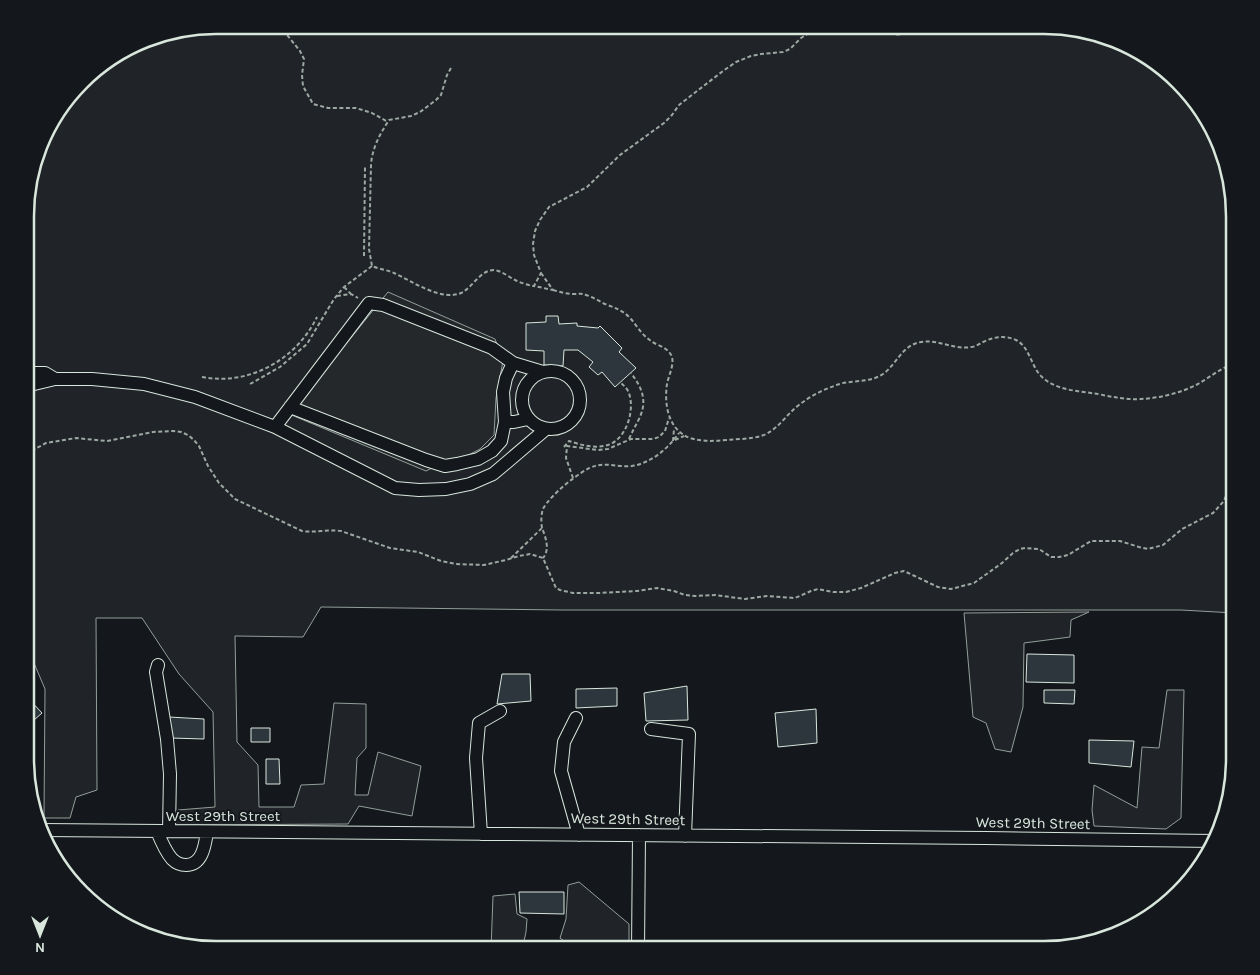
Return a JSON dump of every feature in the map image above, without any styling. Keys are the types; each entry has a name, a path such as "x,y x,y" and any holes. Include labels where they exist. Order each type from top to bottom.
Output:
{"street":[{"path":"275,427 369,303 383,305 492,348 513,363 543,372"},
{"path":"290,407 426,460 445,466 457,464 478,458 492,451 501,441 504,422 503,392 506,378 513,363"},
{"path":"552,370 562,373 576,385 579,394 580,403 572,420 556,429 546,429 533,423 528,419 523,410 521,401 522,391 527,382 543,372 552,370"},
{"path":"34,373 45,373 55,379"},
{"path":"34,384 55,379 92,379 144,384 195,397 275,427 394,488 418,490 446,489 470,484 492,474 546,429"},
{"path":"504,422 528,419"},
{"path":"158,664 156,672 167,739 170,774 163,831 170,857 184,865 197,861 205,845 207,832"},
{"path":"481,834 476,758 478,723 500,711"},
{"path":"576,718 564,742 561,771 579,835"},
{"path":"651,729 689,734 685,836"},
{"name":"West 29th Street","path":"48,830 1207,841"},
{"path":"638,941 639,835"}],"path":[{"path":"287,34 300,50 304,59 303,86 313,104 328,108 356,108 372,113 388,122"},
{"path":"553,290 540,273 534,255 533,244 535,231 549,207 587,187 620,155 664,123 679,105 736,62 751,56 783,52 790,49 807,34"},
{"path":"372,266 369,249 371,156 375,144 389,120 411,116 436,100 451,68"},
{"path":"364,256 365,166"},
{"path":"372,266 391,272 434,292 447,295 456,295 462,292 483,274 496,270 517,281 567,294 583,293 620,309 630,317 646,337 670,352 673,362 667,386 666,402 669,416 679,433 700,441 712,442 762,436 781,424 796,407 816,394 835,385 864,381 882,375 904,350 913,344 924,341 972,347 989,340 1007,337 1023,345 1042,377 1051,384 1071,390 1125,400 1142,399 1180,391 1226,367"},
{"path":"250,384 280,367 307,344 344,287 372,266"},
{"path":"534,286 540,273"},
{"path":"344,287 366,308"},
{"path":"337,296 350,294"},
{"path":"202,377 221,380 243,378 270,367 297,346 313,326 317,317"},
{"path":"629,440 639,420 643,406 643,393 631,373"},
{"path":"564,447 569,441 581,445 596,446 608,445 615,441 627,427 630,412 631,400 627,389 620,382"},
{"path":"573,480 566,458 567,446 598,450 608,449 637,438 653,439 659,437 665,431 669,416"},
{"path":"673,441 674,427"},
{"path":"34,450 46,443 76,438 107,441 153,432 177,432 188,435 194,440 199,446 213,475 235,499 302,531 341,531 390,548 418,552 440,561 456,564 484,565 519,556 536,555 542,558 556,588 573,593 621,592 657,588 695,596 715,595 745,599 767,596 795,598 818,589 846,592 862,588 895,572 904,571 938,587 951,590 974,583 1020,549 1039,549 1051,556 1059,557 1068,555 1091,541 1120,541 1139,548 1148,549 1163,545 1182,528 1213,513 1226,496"},
{"path":"542,558 546,554 547,548 541,519 543,510 552,496 589,468 606,464 636,466 659,454 679,433"},
{"path":"673,441 685,436"},
{"path":"511,559 542,528"}],"shaded area":[{"path":"203,34 1057,34 1103,43 1125,52 1146,64 1173,87 1189,105 1208,135 1220,168 1226,203 1226,612 1181,610 562,610 321,607 303,637 235,636 237,742 258,765 259,807 294,807 301,785 324,784 334,703 366,704 366,748 357,758 355,795 368,795 378,752 421,766 412,816 359,806 348,824 175,825 178,810 215,807 213,712 179,674 142,618 96,618 97,790 76,797 70,818 44,818 45,689 34,663 35,192 43,157 52,135 64,114 87,87 105,71 135,52 168,40"},
{"path":"388,292 495,339 503,361 496,398 494,435 480,449 457,461 426,471 289,414"},
{"path":"1089,612 1071,620 1070,637 1024,643 1023,707 1011,752 995,749 986,723 973,717 964,613"},
{"path":"1167,690 1184,690 1181,818 1166,829 1094,826 1092,810 1094,785 1137,808 1142,747 1159,748"},
{"path":"579,882 629,924 629,941 564,941 560,938 566,919 568,885"},
{"path":"515,894 517,914 527,919 524,941 491,941 493,896"}],"building":[{"path":"546,316 558,316 559,324 577,323 577,326 598,328 600,326 622,348 619,352 636,368 615,387 602,372 598,375 589,367 593,362 578,350 564,350 563,366 544,365 544,351 526,350 526,323 546,322"},
{"path":"1027,654 1074,655 1074,683 1026,682"},
{"path":"502,674 530,674 531,701 497,704"},
{"path":"687,686 688,720 646,721 644,693"},
{"path":"617,688 617,706 576,708 576,689"},
{"path":"1044,690 1075,690 1074,704 1044,703"},
{"path":"34,704 42,713 34,720"},
{"path":"816,709 817,743 778,747 775,713"},
{"path":"169,717 204,719 204,739 171,738"},
{"path":"251,728 270,728 270,742 251,742"},
{"path":"1089,740 1134,741 1131,767 1089,763"},
{"path":"266,759 279,759 280,784 266,784"},
{"path":"519,892 564,892 564,914 520,913"}]}
